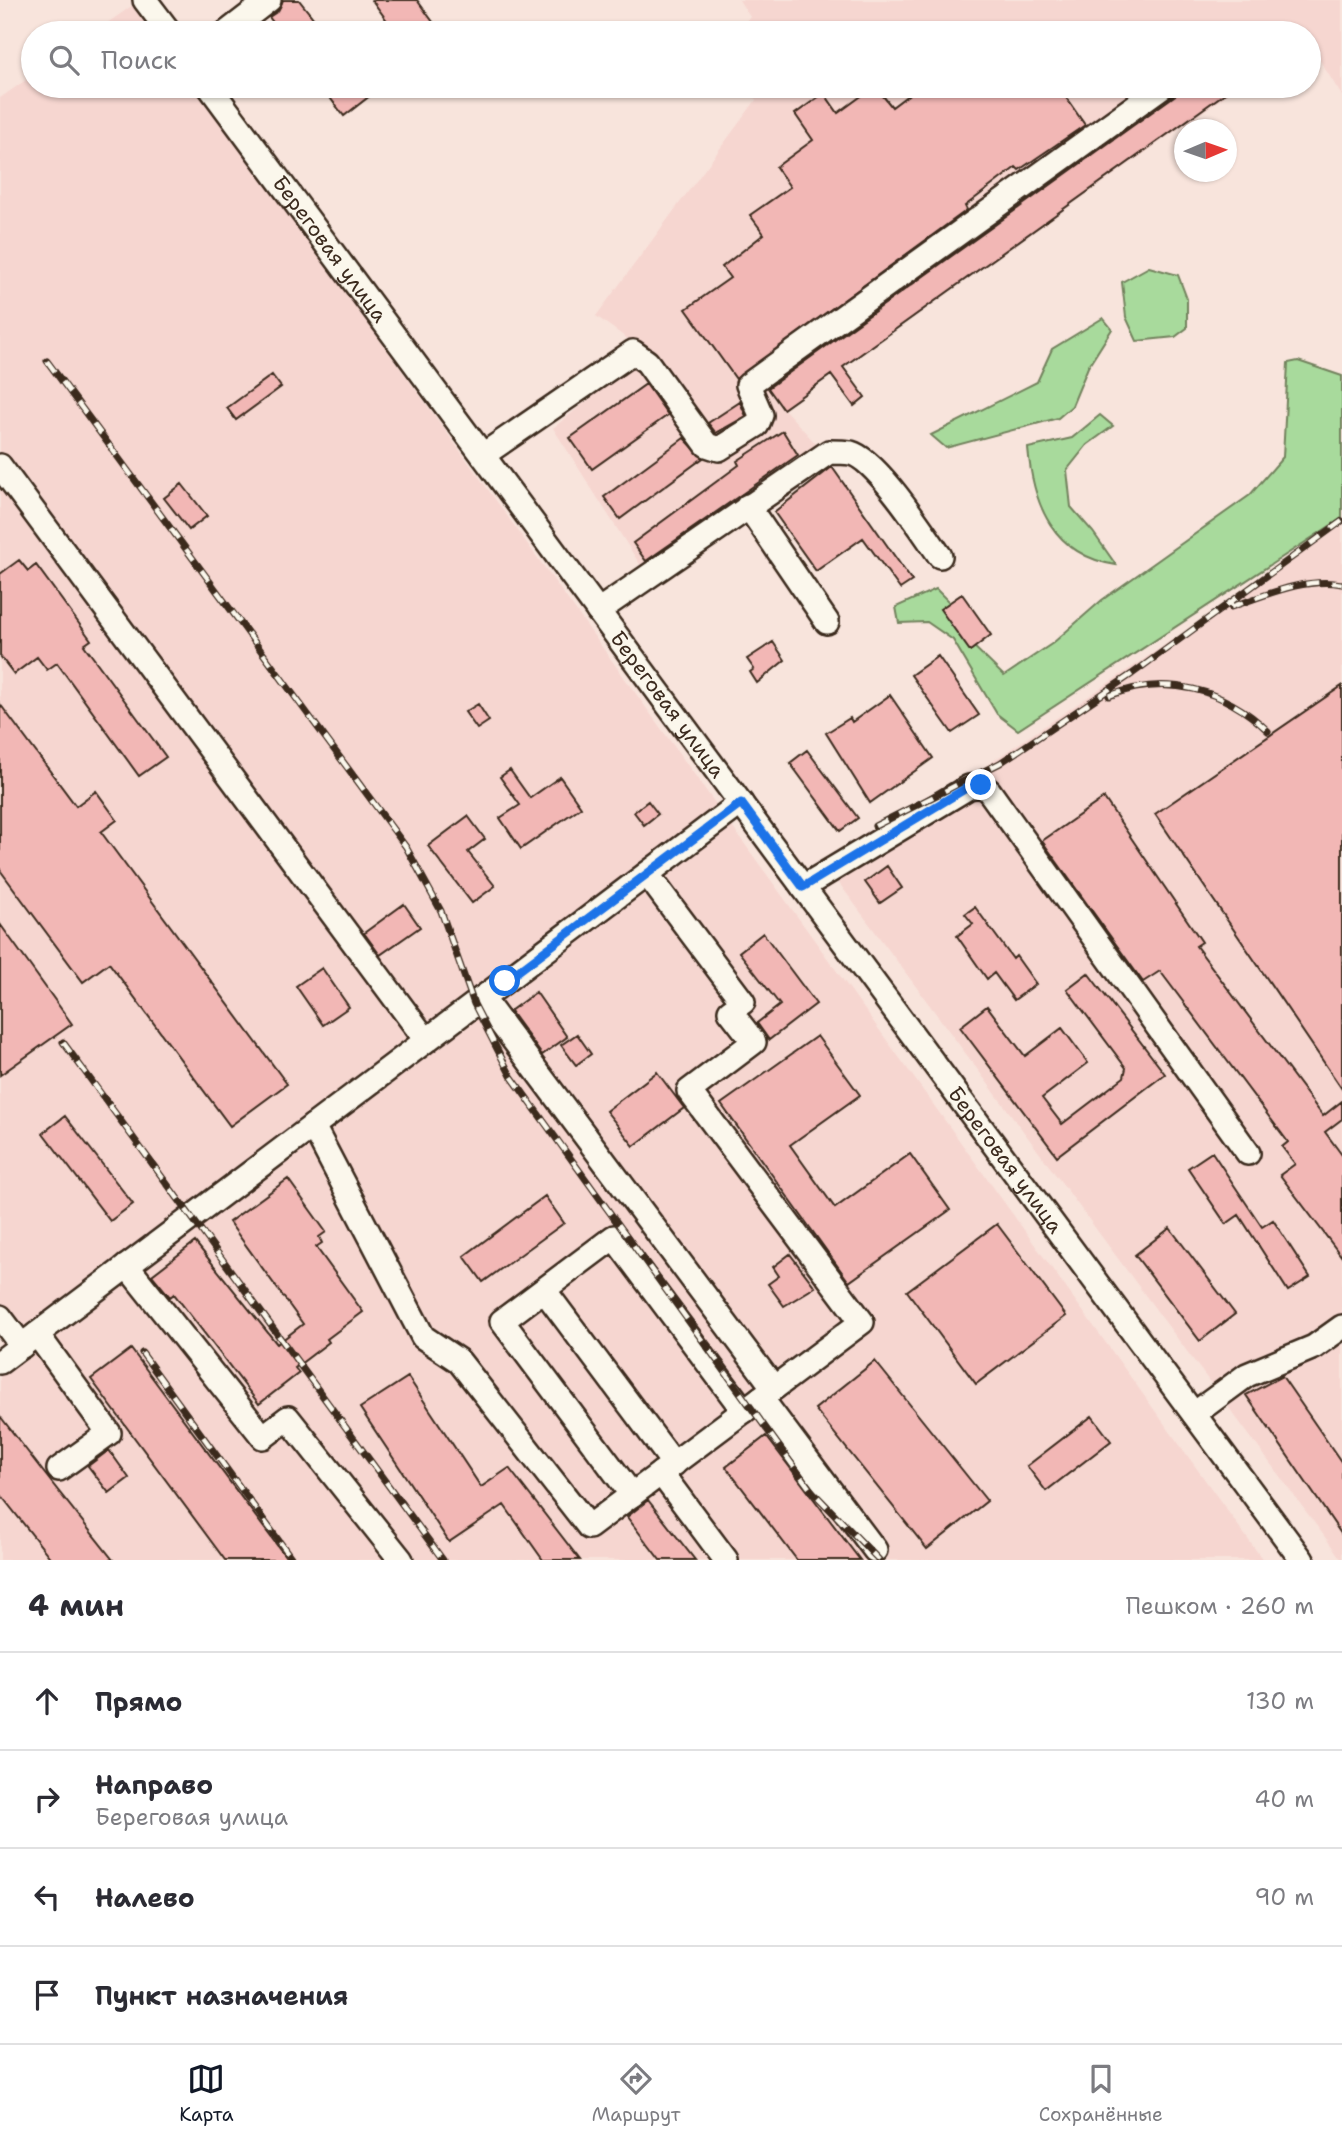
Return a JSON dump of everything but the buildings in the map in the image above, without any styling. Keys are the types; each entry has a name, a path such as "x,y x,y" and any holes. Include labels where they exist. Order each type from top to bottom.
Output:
{"street":[{"path":"145,0 161,21"},
{"path":"242,21 269,0"},
{"name":"Береговая улица","path":"217,98 1302,1560"},
{"path":"483,455 633,352 647,362 707,445 719,449 757,425 761,415 748,385 1146,98"},
{"path":"598,611 829,452 853,454 891,489 940,556"},
{"path":"0,466 426,1040"},
{"path":"748,506 827,622"},
{"path":"803,887 968,787 981,785 997,802 1248,1153"},
{"path":"0,1363 741,803"},
{"path":"313,1126 423,1337 459,1362 589,1527 760,1399 862,1322 689,1091 754,1042 730,1011 743,1002 647,874"},
{"path":"482,998 760,1399 874,1550"},
{"path":"632,1495 502,1321 614,1237 760,1399"},
{"path":"127,1266 263,1437 288,1418 401,1560"},
{"path":"544,1290 667,1468 726,1560"},
{"path":"0,1317 29,1340 108,1433 59,1469"},
{"path":"1194,1414 1247,1375 1314,1347 1342,1327"}],"shaded area":[{"path":"739,0 1342,0 1342,96 1321,62 1321,21 746,21 750,17"},
{"path":"136,3 149,21 110,21"},
{"path":"21,83 21,98 205,98 1263,1560 0,1560 0,98"},
{"path":"755,98 1222,98 1193,119 1174,119 1174,132 784,409 818,446 646,574 553,428 647,353 596,316 756,100"},
{"path":"1342,525 1342,1560 830,871"}],"green space":[{"path":"1149,267 1178,275 1187,299 1187,328 1175,337 1137,341 1126,317 1122,282"},
{"path":"1103,318 1112,329 1088,367 1072,406 1058,418 946,448 931,435 1037,382 1052,349"},
{"path":"1298,361 1342,376 1342,518 1018,730 997,714 953,640 927,622 899,623 896,607 936,589 949,602 965,638 1004,676 1053,643 1102,600 1250,495 1283,457 1288,363"},
{"path":"1100,415 1113,426 1087,445 1067,470 1071,507 1116,565 1076,551 1050,524 1035,489 1028,448 1072,438"}],"railway":[{"path":"47,361 406,847 441,911 474,1004 511,1076 810,1489 879,1560"},
{"path":"875,826 1000,763 1132,674 1342,521"},
{"path":"1231,607 1300,585 1328,582 1342,584"},
{"path":"1109,696 1152,686 1194,689 1233,705 1268,731"},
{"path":"63,1042 443,1560"},
{"path":"142,1353 293,1560"}],"route":[{"path":"505,981 741,803 803,887 968,787 981,785"}]}
